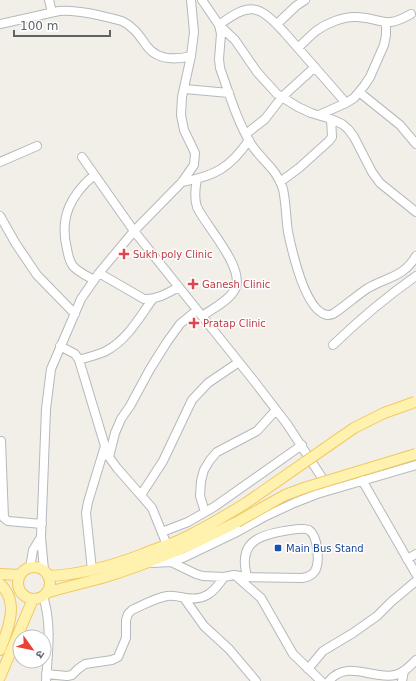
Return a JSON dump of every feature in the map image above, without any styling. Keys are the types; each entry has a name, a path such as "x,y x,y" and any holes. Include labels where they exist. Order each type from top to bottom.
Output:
{"main road":[{"path":"416,401 384,413 354,428 246,503 219,520 179,540 133,557 73,575 46,573 34,567 30,568 24,570 20,575 18,581 20,592 26,598 41,596 145,564 175,552 237,522 285,495 416,454"},
{"path":"0,677 41,596 50,585 46,573"},
{"path":"0,574 20,575"},
{"path":"0,584 8,593 11,604 11,617 8,630 0,650"}],"street":[{"path":"49,0 52,12"},
{"path":"46,573 41,536 46,409 51,369 81,299 98,273 134,231 182,182 194,164 195,153 184,130 181,115 182,97 191,56 194,32 191,0"},
{"path":"202,0 219,25 235,40 257,72 282,97 311,113 332,119 342,124 354,137 372,172 380,183 416,213"},
{"path":"277,24 296,6 305,0"},
{"path":"219,25 234,14 243,10 254,9 277,24 346,104"},
{"path":"0,24 52,12 68,10 122,21 129,24 147,47 154,53 164,58 181,58 191,56"},
{"path":"298,48 317,30 346,18 357,16 386,23 395,22 411,14"},
{"path":"319,115 346,104 359,92 370,76 384,45 386,23"},
{"path":"219,25 220,68 248,137 261,156 274,170 280,182 284,197 288,232 301,281 312,303 321,312 327,315 333,314 366,289 400,273 409,266 416,256"},
{"path":"182,182 217,172 231,163 240,153 248,137 265,119 282,97 315,67"},
{"path":"184,89 229,93"},
{"path":"359,92 400,125 416,144"},
{"path":"280,182 300,168 332,137 332,119"},
{"path":"0,162 37,146"},
{"path":"82,157 134,231 276,410 302,445 330,490"},
{"path":"94,175 82,185 72,200 66,214 64,229 69,259 73,266 94,280"},
{"path":"109,457 115,433 121,419 130,406 150,369 180,324 225,300 234,291 236,281 235,270 230,258 202,216 197,205 195,193 196,179"},
{"path":"0,216 16,244 37,274 74,314"},
{"path":"98,273 144,299 152,300"},
{"path":"333,345 356,323 397,289 416,276"},
{"path":"79,360 106,351 119,342 132,328 152,300 179,288"},
{"path":"60,346 75,354 79,360 104,446 109,457 152,508 167,545"},
{"path":"141,495 163,461 192,400 208,382 239,362"},
{"path":"206,512 200,496 201,481 204,470 210,460 217,452 257,431 276,410"},
{"path":"1,440 4,518 8,521 42,524"},
{"path":"162,532 188,522 206,512 236,493 302,445"},
{"path":"92,570 86,513 104,446"},
{"path":"145,564 171,562 185,557 294,503 362,480 416,465"},
{"path":"362,480 416,574"},
{"path":"171,562 203,576 236,576 247,577 302,578 310,576 316,568 317,544 314,536 309,530 302,529 268,534 255,539 245,554 244,561 247,577"},
{"path":"30,568 33,550 41,536"},
{"path":"407,559 416,554"},
{"path":"236,576 261,598 293,654 321,681"},
{"path":"41,596 48,610 50,637 46,678 67,676 72,675 85,664 112,660 118,657 126,638 126,620 128,614 132,610 168,596 201,599 210,594 224,577"},
{"path":"308,669 323,651 353,633 377,616 416,581"},
{"path":"184,598 204,626 229,649 256,681"},
{"path":"329,681 340,672 360,671 389,675 396,674 404,671 416,660"},
{"path":"402,681 404,671"}],"place":[{"name":"Sukh poly Clinic","path":"124,254"},
{"name":"Ganesh Clinic","path":"193,284"},
{"name":"Pratap Clinic","path":"194,323"},
{"name":"Main Bus Stand","path":"278,548"}]}
